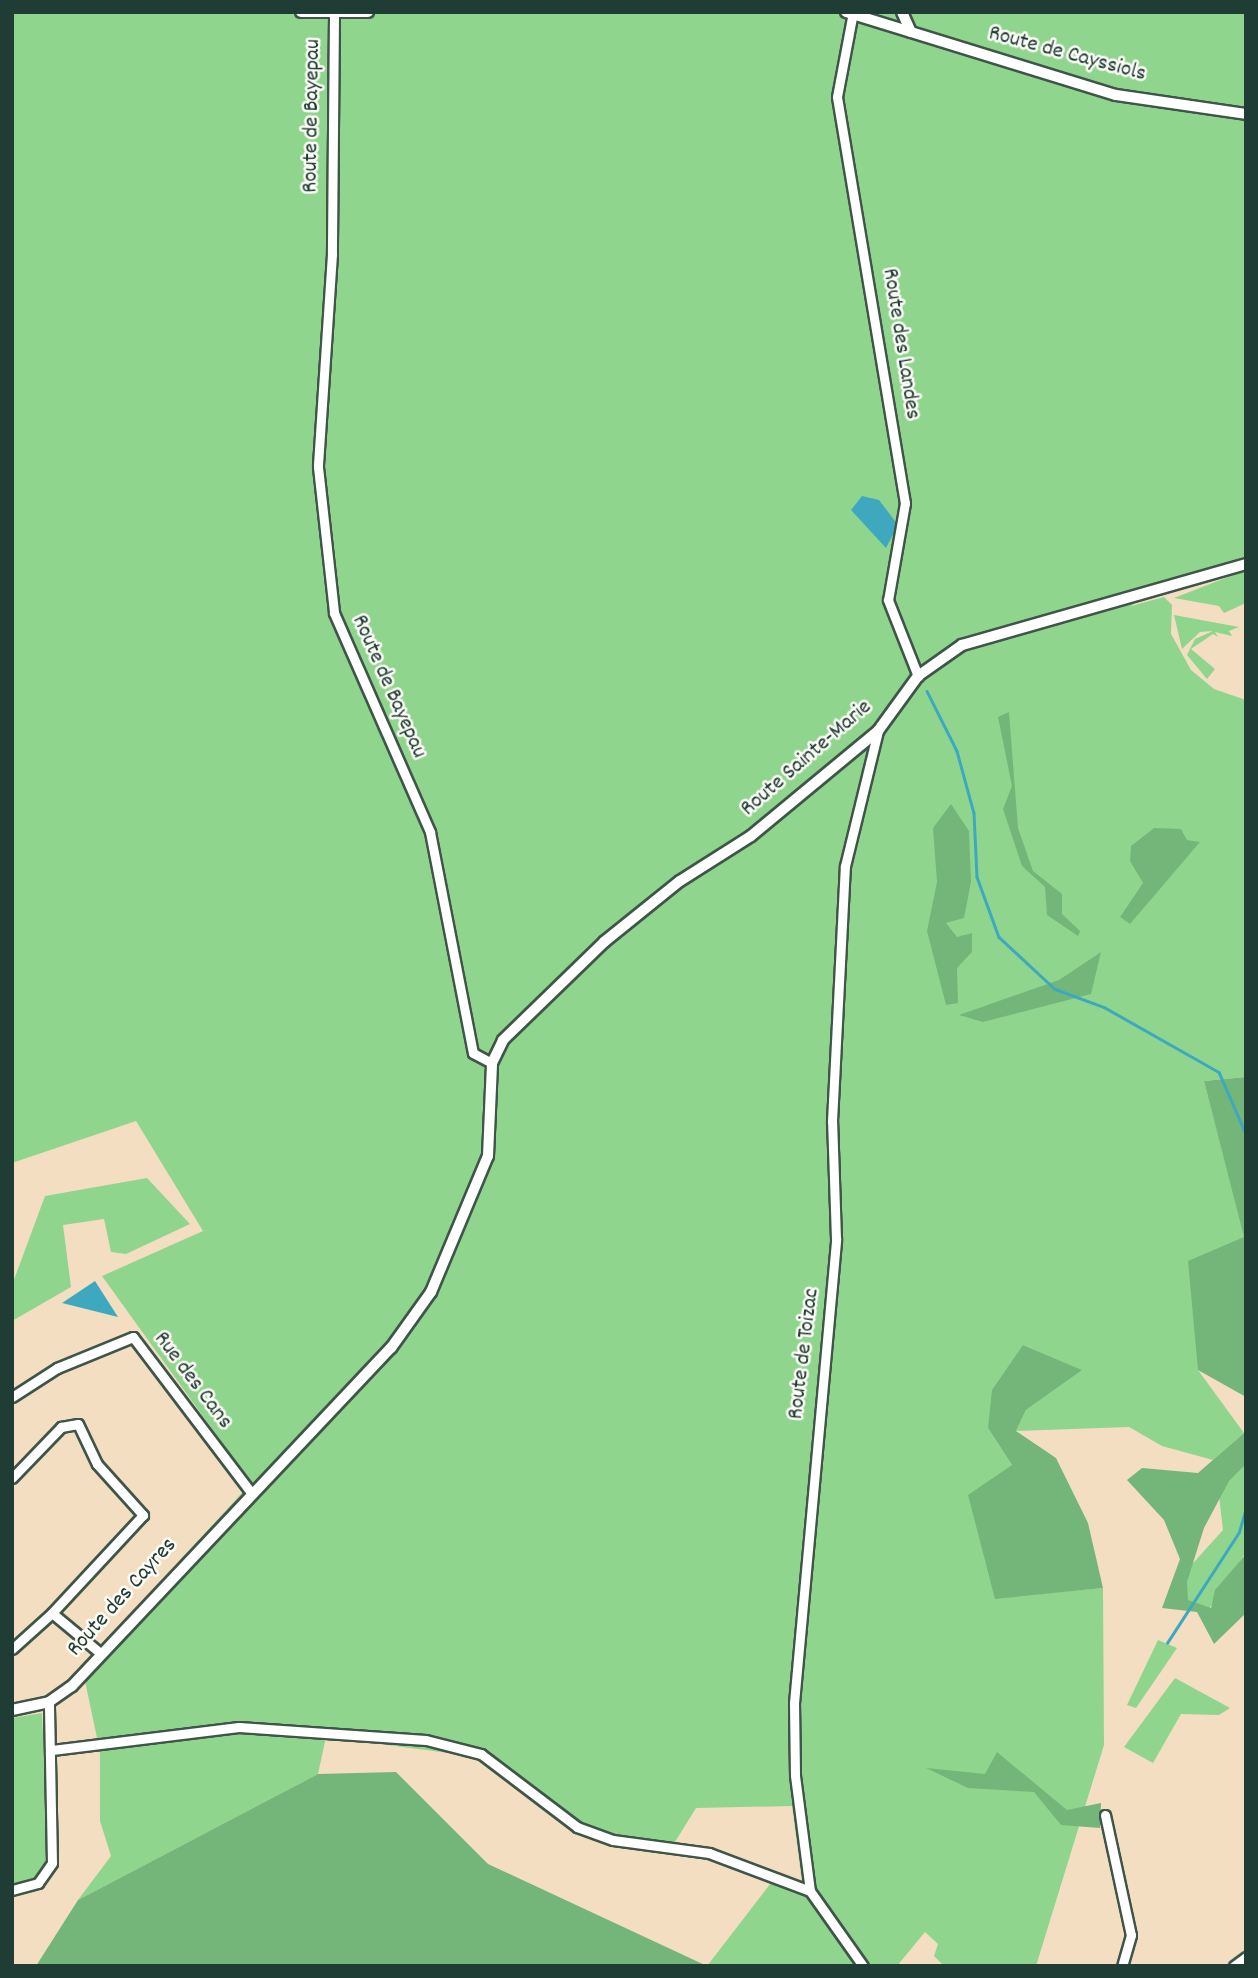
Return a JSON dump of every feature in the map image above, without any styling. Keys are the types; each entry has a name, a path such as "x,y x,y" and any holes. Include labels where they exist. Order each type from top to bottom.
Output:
{"street":[{"path":"301,12 334,15 368,12"},
{"path":"902,12 911,32"},
{"name":"Route des Landes","path":"881,23 851,13 836,97 905,503 888,600 918,676"},
{"name":"Route de Bayepau","path":"334,15 331,254 318,467 334,612 430,832 473,1053 492,1063"},
{"name":"Route de Cayssiols","path":"881,23 1116,95 1246,114"},
{"name":"Route Sainte-Marie","path":"492,1063 503,1040 570,973 641,910 751,836 877,731 918,676 983,634 1071,618 1246,564"},
{"name":"Route de Toizac","path":"863,1966 810,1891 795,1775 794,1703 836,1239 832,1121 845,866 877,731"},
{"name":"Route des Cayres","path":"12,1710 49,1702 72,1686 99,1652 250,1491 391,1348 431,1292 488,1156 492,1063"},
{"name":"Rue des Cans","path":"12,1397 57,1368 133,1337 250,1491"},
{"path":"12,1478 61,1427 78,1424 97,1464 143,1516 52,1613 12,1649"},
{"path":"52,1613 99,1652"},
{"path":"12,1890 38,1883 52,1863 52,1749 49,1702"},
{"path":"52,1749 215,1728 426,1740 481,1754 577,1827 613,1840 709,1853 810,1891"},
{"path":"1105,1815 1131,1935 1122,1966"},
{"path":"1234,1966 1246,1957"}],"green space":[{"path":"12,12 1246,12 1246,556 1156,586 1131,606 1164,597 1172,605 1171,634 1191,670 1214,689 1246,700 1246,1077 1204,1081 1245,1237 1198,1370 1244,1433 1213,1460 1162,1446 1129,1427 1016,1431 1026,1410 1081,1370 1023,1345 988,1428 1012,1465 1006,1474 995,1598 1103,1588 1104,1745 1036,1966 944,1966 934,1956 938,1944 925,1932 897,1966 707,1966 774,1879 803,1890 792,1806 696,1808 670,1850 604,1838 573,1824 479,1757 326,1737 318,1774 78,1900 111,1856 100,1821 100,1752 82,1667 251,1483 102,1276 203,1231 136,1121 12,1163"},
{"path":"1246,570 1246,603 1224,613 1219,606 1174,598"},
{"path":"1174,615 1239,627 1229,631 1232,636 1215,632 1218,637 1213,634 1191,649 1215,669 1207,679 1187,655 1195,639 1213,631 1200,632 1182,649"},
{"path":"1009,712 1018,828 1033,871 1062,894 1062,914 1080,931 1078,936 1047,915 1045,887 1022,866 1003,809 1012,786 998,717"},
{"path":"951,804 969,831 971,882 964,918 946,923 957,937 972,933 972,952 957,968 958,1003 946,1005 927,931 937,882 933,828"},
{"path":"1154,828 1181,829 1187,840 1200,842 1130,924 1120,917 1143,883 1130,861 1131,846"},
{"path":"1101,952 1091,994 983,1022 959,1015 1059,980"},
{"path":"1246,1077 1246,1397 1198,1370 1188,1261 1244,1237 1204,1081"},
{"path":"147,1178 190,1224 126,1254 111,1252 104,1219 63,1225 71,1287 12,1321 12,1285 45,1196"},
{"path":"1023,1345 1082,1370 1026,1410 1016,1431 1056,1458 1088,1523 1103,1588 995,1599 968,1495 1012,1465 988,1428 992,1390"},
{"path":"1244,1433 1246,1464 1229,1481 1204,1528 1187,1582 1188,1600 1211,1608 1215,1590 1246,1554 1246,1613 1214,1644 1197,1612 1162,1608 1180,1559 1164,1520 1127,1480 1142,1468 1198,1473"},
{"path":"1246,1444 1246,1552 1209,1609 1175,1598 1176,1582 1223,1530 1218,1487"},
{"path":"1158,1640 1177,1648 1136,1708 1127,1705"},
{"path":"1175,1678 1230,1708 1219,1715 1181,1714 1153,1763 1124,1747"},
{"path":"42,1713 48,1861 37,1880 12,1886 12,1718"},
{"path":"997,1752 1067,1810 1101,1803 1100,1828 1061,1825 1034,1792 968,1788 926,1768 985,1774"},
{"path":"396,1772 488,1864 707,1966 36,1966 78,1900 318,1774"}],"water":[{"path":"862,496 879,500 898,525 886,548 851,510"},
{"path":"95,1281 118,1317 62,1303"}],"waterway":[{"path":"927,691 957,751 974,813 977,877 999,937 1055,989 1104,1007 1219,1072 1246,1134"},
{"path":"1167,1643 1239,1532 1246,1508"}]}
